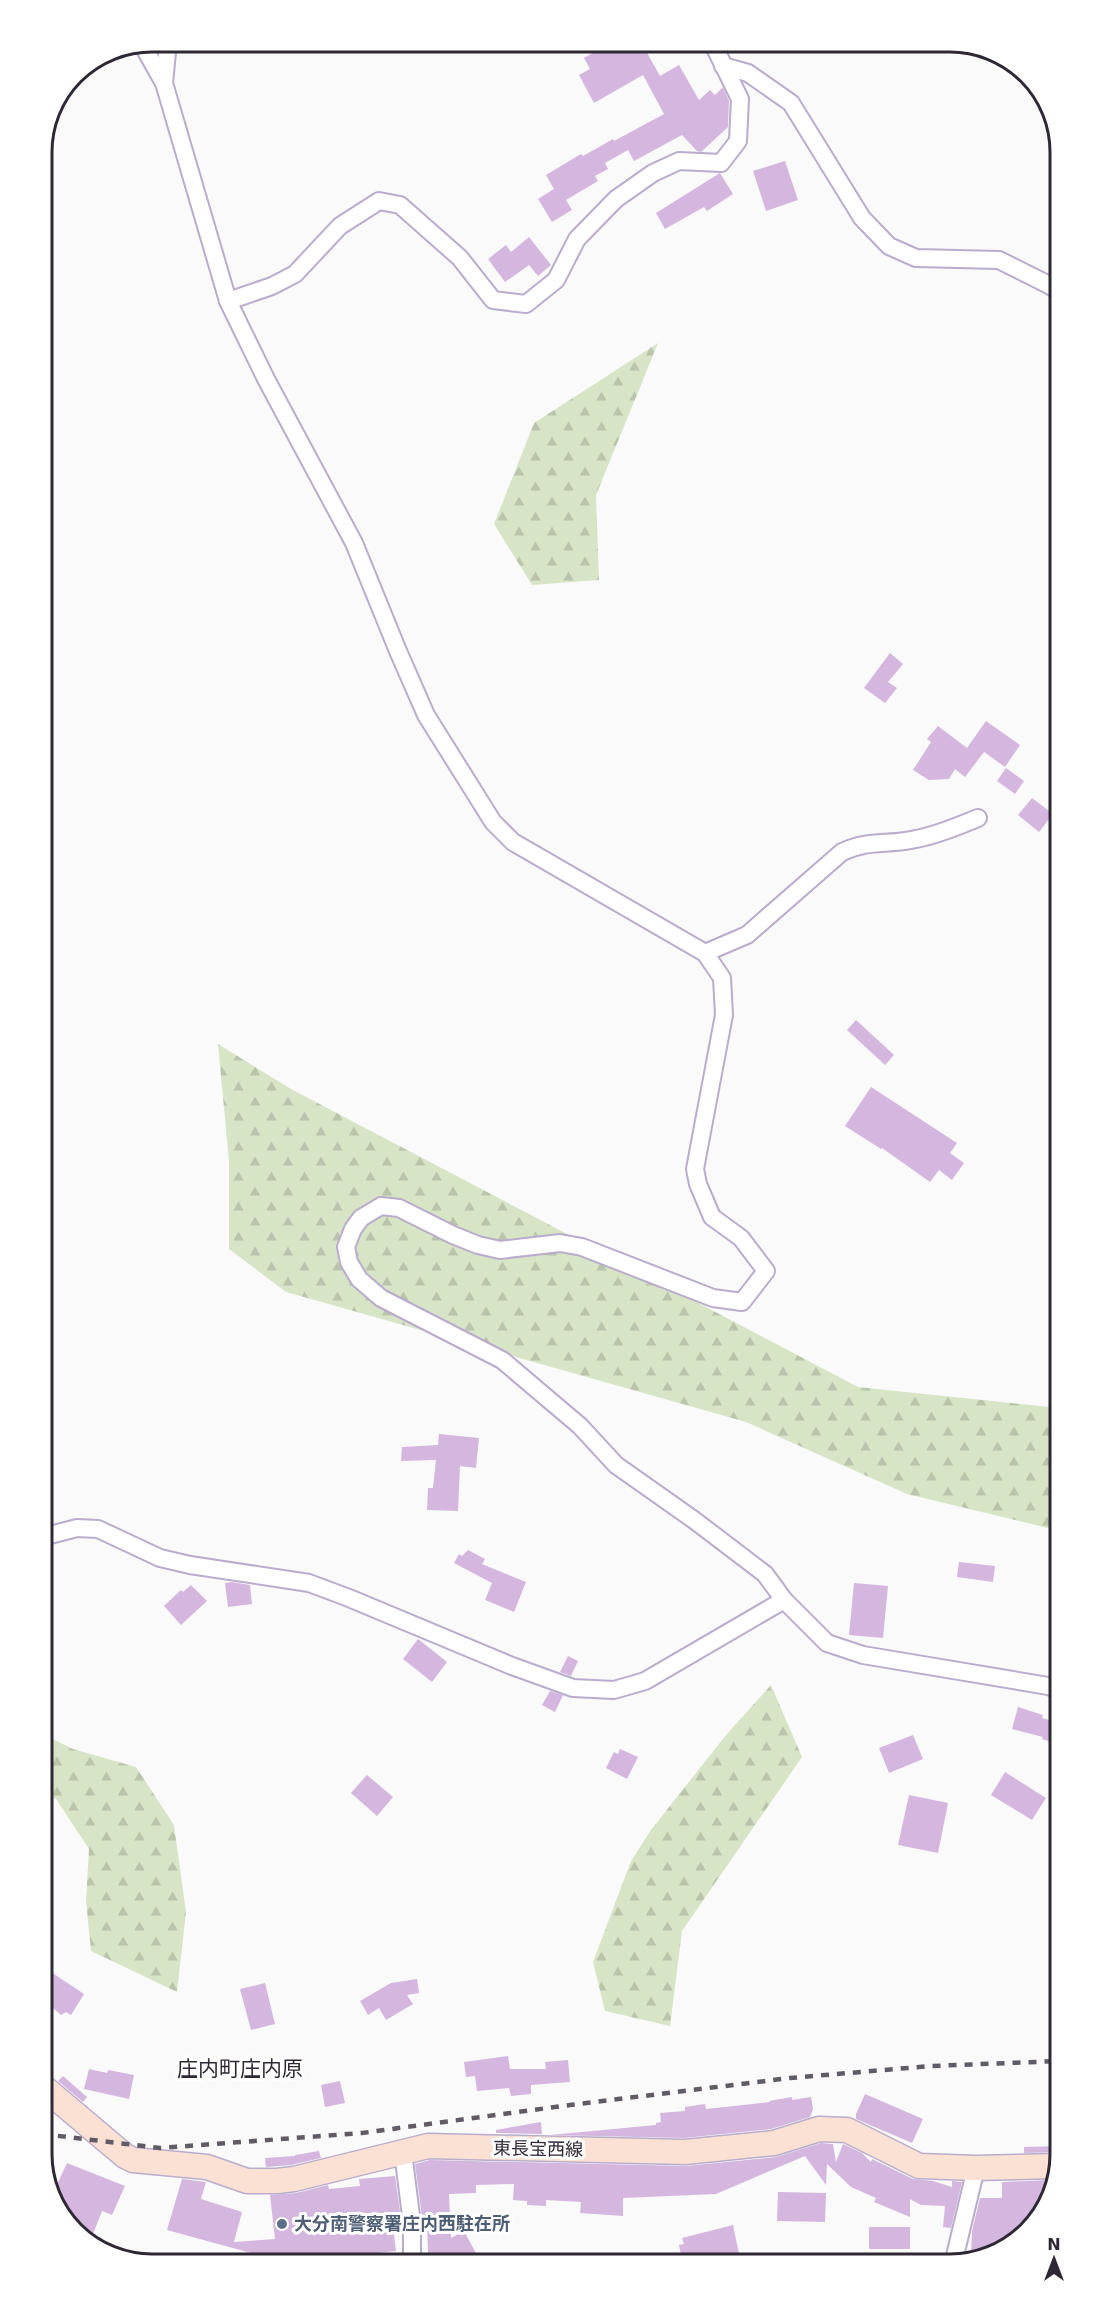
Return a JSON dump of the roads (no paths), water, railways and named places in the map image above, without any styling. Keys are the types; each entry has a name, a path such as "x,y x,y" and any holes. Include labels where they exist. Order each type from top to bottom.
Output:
{"main road":[{"name":"東長宝西線","path":"52,2094 125,2156 145,2163 207,2168 247,2181 277,2181 428,2146 685,2152 774,2143 819,2129 847,2130 919,2166 976,2168 1049,2166"}],"street":[{"path":"164,83 167,52"},
{"path":"147,53 164,83 228,301 266,379 354,543 426,715 493,822 513,842 705,953 722,978 723,1015 695,1169 698,1184 712,1217 741,1238 766,1270 742,1302 713,1298 582,1247 560,1244 500,1250 478,1245 399,1208 381,1206 361,1218 353,1229 346,1247 349,1262 359,1278 381,1298 502,1360 580,1426 616,1465 765,1574 784,1600 827,1643 863,1654 1050,1687"},
{"path":"228,301 272,286 295,274 340,226 379,201 400,205 460,258 493,300 526,304 556,280 577,238 626,192 653,173 679,161 721,163 738,141 741,118 740,99 717,53"},
{"path":"723,66 748,73 791,104 862,218 889,246 916,258 999,260 1050,286"},
{"path":"705,953 747,935 842,852 857,844 908,841 927,837 978,818"},
{"path":"52,1534 77,1528 98,1529 160,1557 190,1565 309,1583 512,1666 573,1688 614,1690 645,1681 784,1600"},
{"path":"403,2152 412,2224 412,2254"},
{"path":"955,2254 976,2168"}],"railway":[{"path":"52,2135 160,2148 362,2133 790,2078 931,2066 1050,2061"}],"place":[{"name":"大分南警察署庄内西駐在所","path":"282,2224"}],"district":[{"name":"庄内町庄内原","path":"240,2069"}]}
